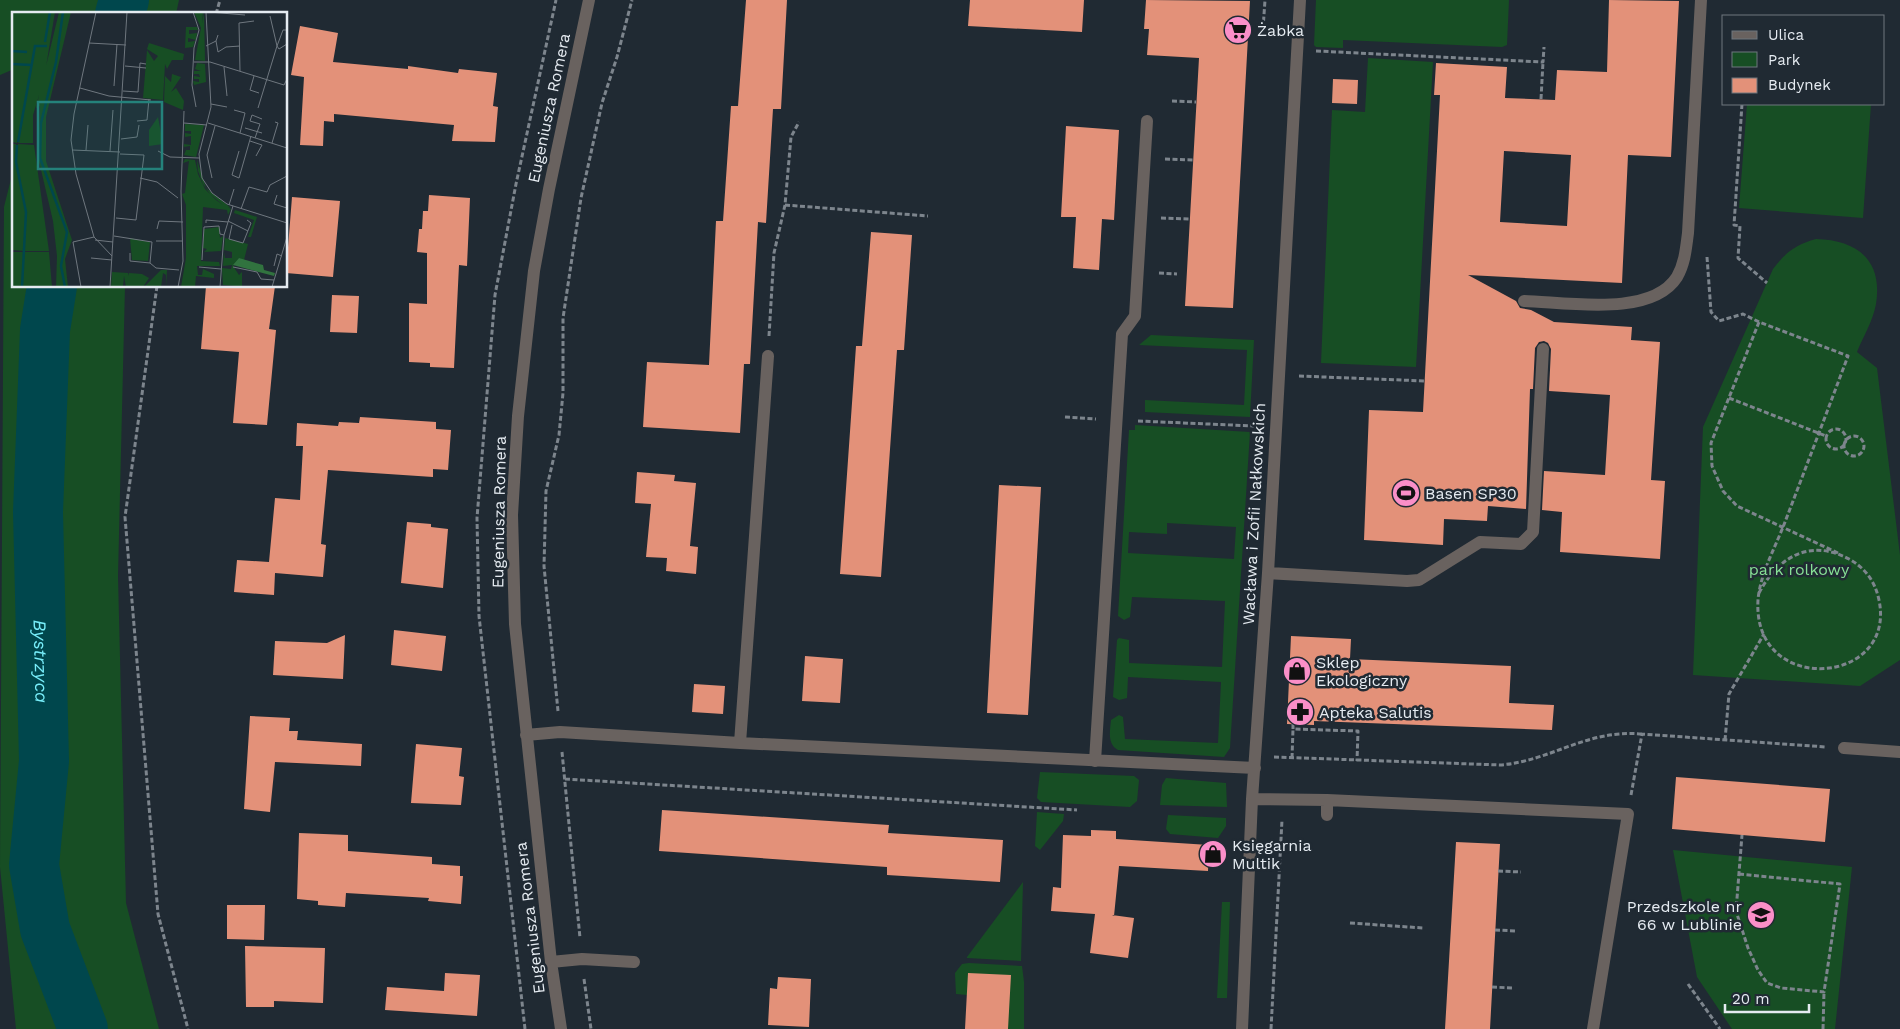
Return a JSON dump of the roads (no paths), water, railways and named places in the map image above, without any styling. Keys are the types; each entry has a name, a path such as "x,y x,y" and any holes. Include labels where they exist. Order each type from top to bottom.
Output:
{"street":[{"name":"Eugeniusza Romera","path":"561,1029 551,962 526,735 515,624 512,555 518,416 529,304 539,242 589,0"},
{"name":"Wacława i Zofii Nałkowskich","path":"1242,1029 1252,800 1268,573 1300,0"},
{"path":"1524,301 1627,304 1657,293 1676,278 1684,260 1688,233 1701,0"},
{"path":"1095,761 1122,334 1135,316 1147,121"},
{"path":"1268,573 1407,581 1419,580 1480,542 1522,544 1533,532 1543,349"},
{"path":"740,743 768,356"},
{"path":"526,735 560,732 740,743 1255,768"},
{"path":"1844,748 1900,752"},
{"path":"1252,800 1327,800 1628,814 1594,1029"},
{"path":"1326,814 1327,800"},
{"path":"551,962 582,959 634,962"}],"waterway":[{"name":"Bystrzyca","path":"121,12 124,0"},
{"name":"Bystrzyca","path":"52,288 45,330 38,512 44,761 34,865 45,929 83,1029"}],"place":[{"name":"Żabka","path":"1238,30"},
{"name":"Basen SP30","path":"1406,493"},
{"name":"Sklep Ekologiczny","path":"1297,671"},
{"name":"Apteka Salutis","path":"1300,712"},
{"name":"Księgarnia Multik","path":"1213,854"},
{"name":"Przedszkole nr 66 w Lublinie","path":"1761,915"}],"park label":[{"name":"park rolkowy","path":"1799,569"}]}
